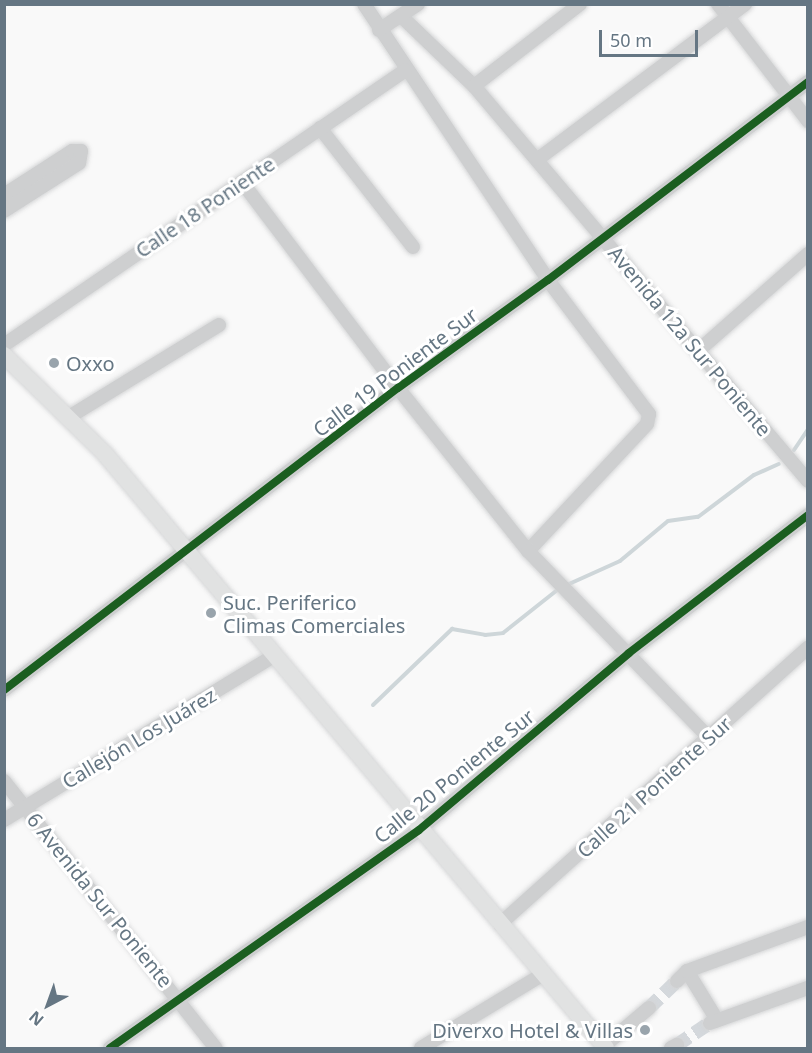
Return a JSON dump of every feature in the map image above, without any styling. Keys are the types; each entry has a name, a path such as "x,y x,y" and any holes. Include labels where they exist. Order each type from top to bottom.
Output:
{"main road":[{"path":"4,355 69,417 186,551 419,830 605,1047"}],"street":[{"path":"364,4 405,70 548,280 650,419 528,551"},
{"path":"379,30 402,17 418,4"},
{"path":"474,86 580,4"},
{"path":"718,4 807,121"},
{"path":"538,159 745,4"},
{"name":"Avenida 12a Sur Poniente","path":"402,17 474,86 538,159 807,481"},
{"name":"Calle 18 Poniente","path":"4,345 405,70"},
{"name":"Calle 19 Poniente Sur","path":"4,690 398,388 548,280 807,82"},
{"path":"320,128 413,247"},
{"path":"4,195 72,151 81,151 79,163 4,211"},
{"path":"242,182 398,388 528,551 709,738"},
{"path":"698,351 807,254"},
{"path":"69,417 219,325"},
{"name":"Calle 20 Poniente Sur","path":"110,1048 419,830 629,653 807,515"},
{"name":"Calle 21 Poniente Sur","path":"500,924 807,648"},
{"name":"Callejón Los Juárez","path":"4,820 274,656"},
{"name":"6 Avenida Sur Poniente","path":"4,781 216,1048"},
{"path":"807,927 682,976 714,1022 807,987"},
{"path":"421,1048 543,974"},
{"path":"605,1047 650,1008"}],"waterway":[{"path":"794,450 808,429"},
{"path":"569,584 620,561 668,521 698,517 754,475 779,464"},
{"path":"373,705 452,629 485,635 503,633 556,591"}],"tunnel":[{"path":"649,1008 677,981"},
{"path":"677,1045 710,1023"}],"cycle path":[{"path":"4,690 398,388 548,280 808,82"},
{"path":"110,1048 419,830 629,653 808,515"}],"place":[{"name":"Oxxo","path":"54,363"},
{"name":"Suc. Periferico Climas Comerciales","path":"211,613"},
{"name":"Diverxo Hotel & Villas","path":"645,1030"}]}
